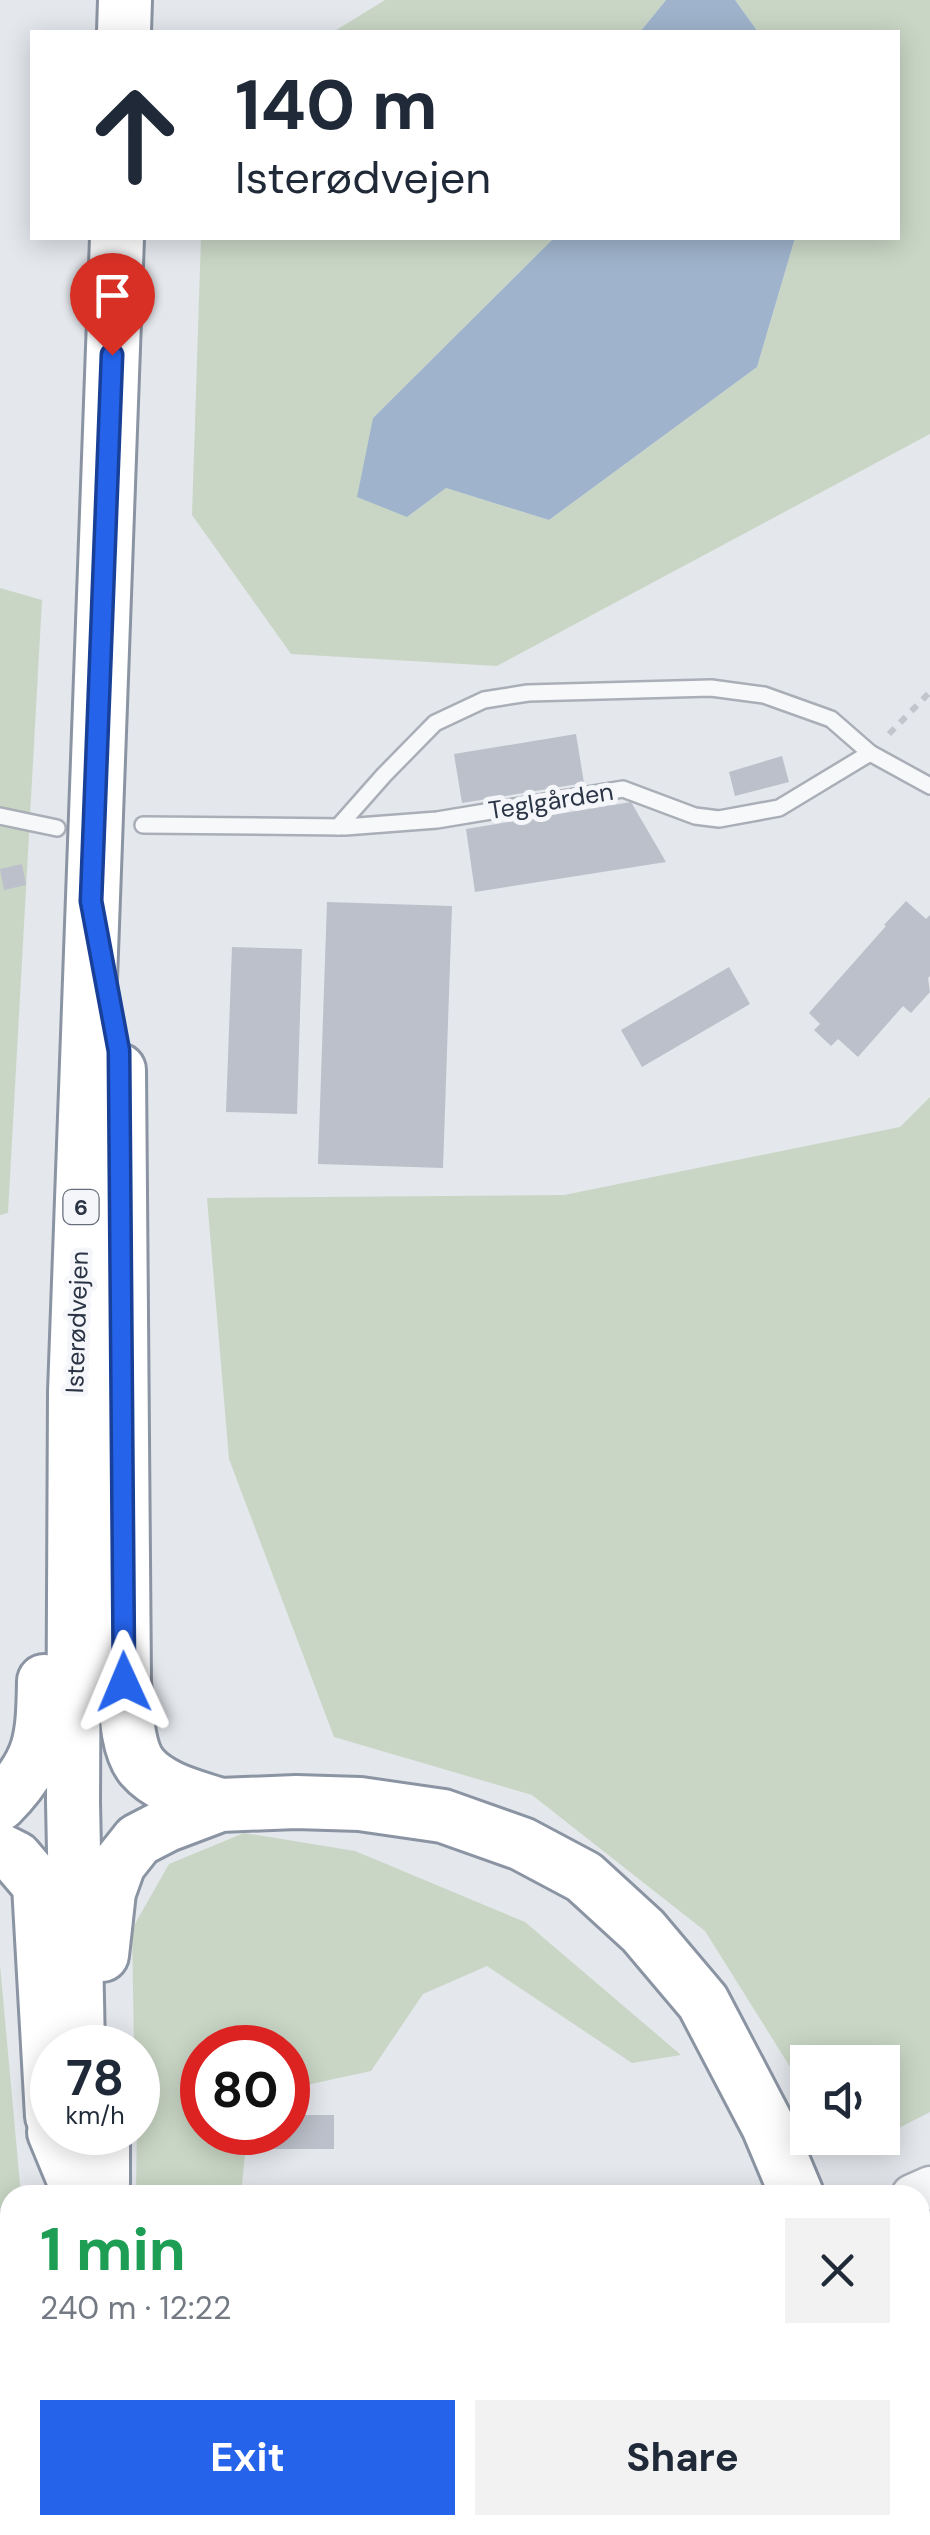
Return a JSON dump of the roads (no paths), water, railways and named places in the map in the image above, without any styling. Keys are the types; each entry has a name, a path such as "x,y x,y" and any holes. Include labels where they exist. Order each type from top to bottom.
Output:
{"highway":[{"path":"124,30 125,0"},
{"name":"Isterødvejen","path":"78,2025 73,1802 74,1392 116,240"},
{"path":"91,901 119,1051 124,1682 128,1732 140,1766 169,1788 220,1806"},
{"path":"0,1804 20,1784 35,1760 44,1727 45,1624 75,1514"},
{"path":"102,2025 102,1942 109,1892 119,1864 138,1840 220,1806 360,1804 442,1816 522,1844 584,1877 643,1931 703,2002 768,2126 793,2185"},
{"path":"0,1850 16,1858 39,1884 47,2025"},
{"path":"63,2155 76,2185"},
{"path":"79,2155 80,2185"},
{"path":"103,2155 103,2185"}],"lane":[{"path":"338,828 435,723 484,700 528,693 711,688 764,695 831,720 870,753 930,786"},
{"name":"Teglgården","path":"144,825 338,828 436,820 623,789 695,816 718,819 779,808 870,753"},
{"path":"0,816 58,828"}],"water":[{"path":"666,0 735,0 757,30 642,30"},
{"path":"552,240 794,240 757,367 549,520 446,488 407,517 357,497 373,418"}]}
